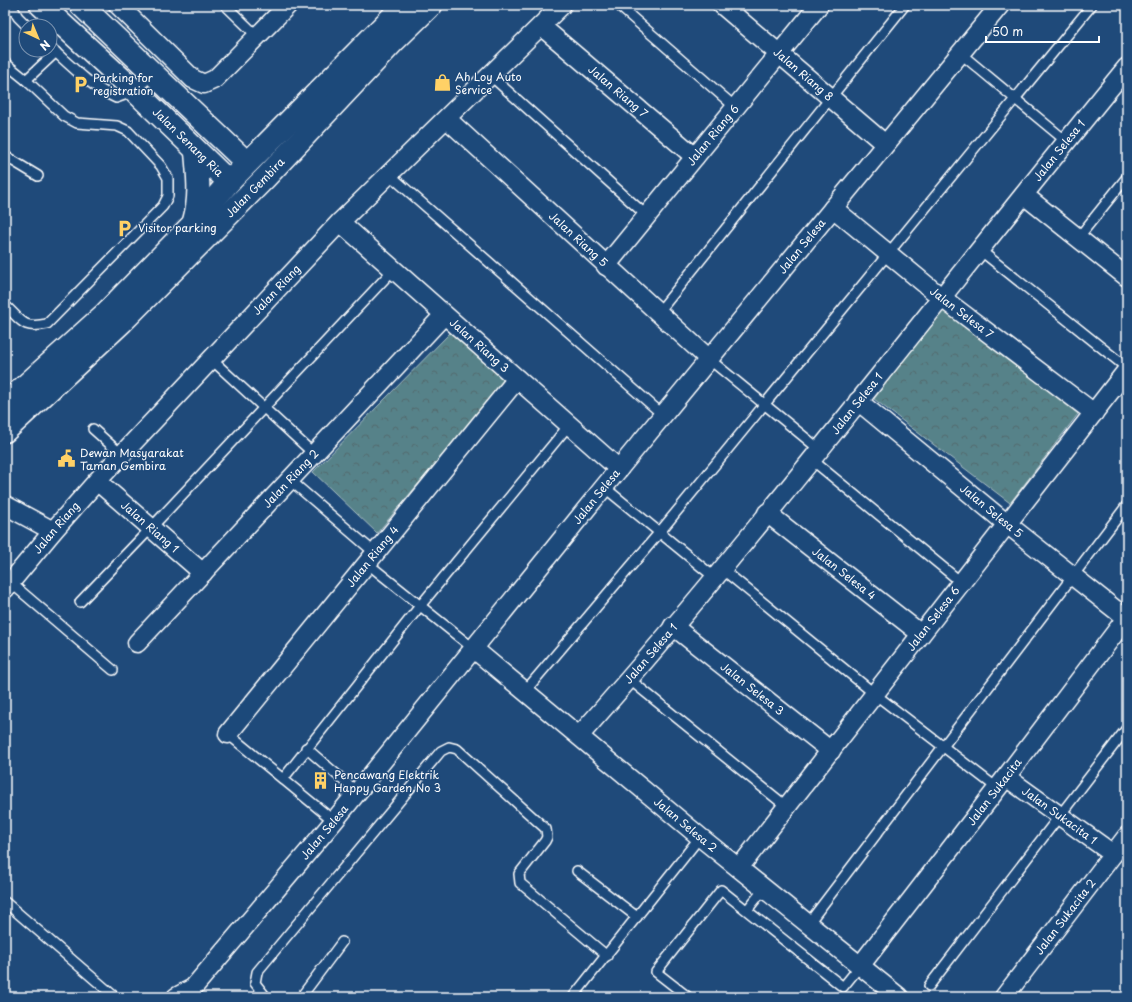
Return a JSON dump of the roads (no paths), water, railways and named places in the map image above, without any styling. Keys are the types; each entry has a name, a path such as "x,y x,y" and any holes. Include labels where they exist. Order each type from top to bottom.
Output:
{"main road":[{"name":"Jalan Senang Ria","path":"41,5 135,91 196,152 246,182"},
{"path":"81,5 152,74 246,182"},
{"name":"Jalan Gembira","path":"5,431 122,322 404,5"},
{"name":"Jalan Gembira","path":"5,404 105,314 193,224 246,182 431,5"},
{"path":"193,224 199,205 200,194 196,152"}],"street":[{"path":"118,5 198,82 210,82 288,5"},
{"name":"Jalan Riang","path":"8,586 53,531 97,481 340,222 390,175 562,5"},
{"name":"Jalan Riang 8","path":"722,5 885,144"},
{"name":"Jalan Riang 6","path":"606,266 819,5"},
{"name":"Jalan Selesa","path":"176,997 198,992 357,792 997,6"},
{"name":"Jalan Riang 7","path":"541,26 695,157"},
{"name":"Jalan Selesa 1","path":"580,735 629,679 858,402 1066,141 1127,67"},
{"name":"Jalan Riang 5","path":"447,119 709,359"},
{"path":"1024,195 1126,274"},
{"name":"Jalan Selesa 7","path":"833,208 942,298 1094,413"},
{"name":"Jalan Riang 3","path":"340,222 619,469"},
{"name":"Jalan Riang 2","path":"137,643 444,315"},
{"name":"Jalan Selesa 6","path":"739,868 876,695 921,634 1127,369"},
{"name":"Jalan Riang 4","path":"228,734 517,379"},
{"name":"Jalan Selesa 5","path":"858,402 1007,524 1126,618"},
{"name":"Jalan Riang 1","path":"97,481 203,573"},
{"path":"5,505 53,531"},
{"name":"Jalan Selesa 4","path":"766,513 921,634"},
{"name":"Jalan Sukacita","path":"860,966 1002,783 1126,618"},
{"name":"Jalan Selesa 3","path":"673,626 831,751"},
{"name":"Jalan Selesa 2","path":"474,648 580,735 700,837 899,997"},
{"name":"Jalan Sukacita 1","path":"1002,783 1060,816 1113,854"},
{"name":"Jalan Sukacita 2","path":"1004,997 1127,836"}],"lane":[{"path":"11,5 19,18"},
{"path":"225,5 257,36"},
{"path":"618,5 736,107"},
{"path":"658,313 905,5"},
{"path":"526,690 659,533 1092,5"},
{"path":"960,52 1066,141"},
{"path":"58,53 99,90 116,98 135,91 152,74"},
{"path":"26,80 45,58"},
{"path":"5,63 26,80 64,116 77,123 117,126 128,131 161,166 168,178 168,196 163,206 47,324 32,327 26,325 5,305"},
{"path":"491,76 647,216"},
{"path":"85,131 93,124"},
{"path":"5,156 38,176"},
{"path":"390,175 663,415"},
{"path":"1078,238 1127,177"},
{"path":"980,250 1127,369"},
{"path":"80,602 394,269"},
{"path":"211,359 314,454"},
{"path":"709,359 764,405 815,454 962,583"},
{"path":"283,779 306,748 420,606 569,424"},
{"path":"93,429 122,455"},
{"path":"290,480 420,606 474,648"},
{"path":"604,488 659,533 718,572 944,746 1002,783"},
{"path":"808,924 1072,576 1127,506"},
{"path":"8,586 113,670"},
{"path":"629,679 787,807"},
{"path":"930,986 1127,728"},
{"path":"228,734 334,821"},
{"path":"266,997 256,983 258,972 441,751 449,747 457,749 546,829 547,837 545,841 521,870 519,878 520,883 606,956"},
{"path":"306,748 357,792"},
{"path":"573,997 700,837"},
{"path":"577,871 637,917"},
{"path":"747,910 764,889"},
{"path":"688,997 656,972 721,890 843,987 860,966"},
{"path":"5,902 115,997"},
{"path":"301,997 342,942"}],"place":[{"name":"Ah Loy Auto Service","path":"442,83"},
{"name":"Parking for registration","path":"80,84"},
{"name":"Visitor parking","path":"125,228"},
{"name":"Dewan Masyarakat Taman Gembira","path":"67,459"},
{"name":"Pencawang Elektrik Happy Garden No 3","path":"321,781"}]}
